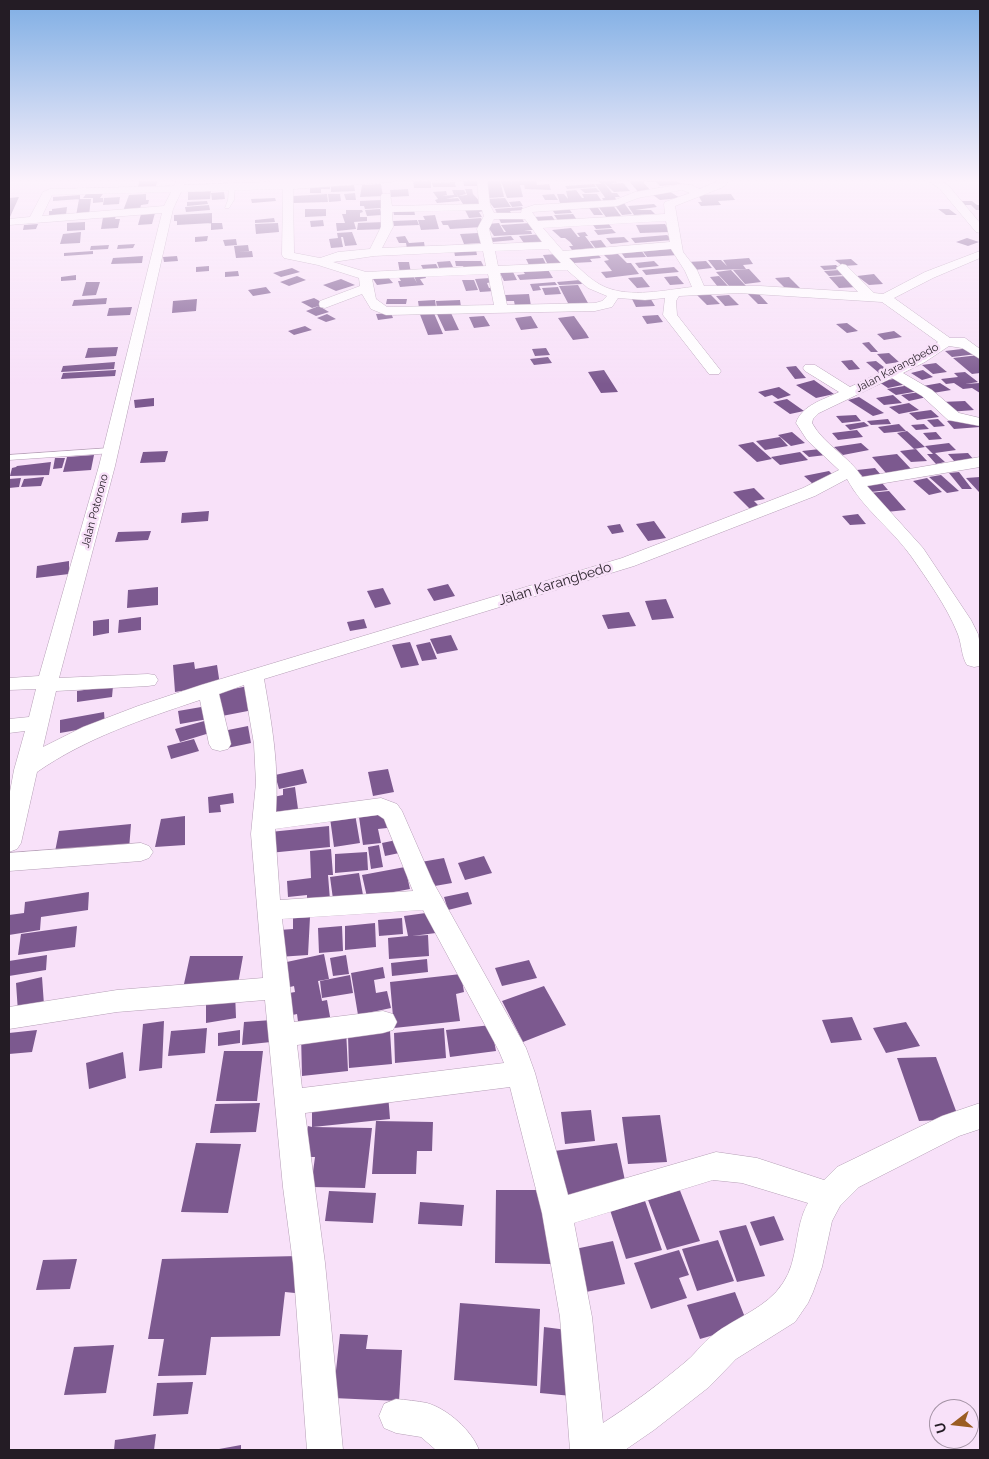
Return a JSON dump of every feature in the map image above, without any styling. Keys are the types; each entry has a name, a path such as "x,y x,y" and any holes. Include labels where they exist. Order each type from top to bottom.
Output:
{"street":[{"name":"Jalan Potorono","path":"9,843 47,684 110,451 159,247"},
{"path":"288,247 288,255 321,262 366,282 373,306 386,311 596,307 607,304 616,293"},
{"path":"374,252 377,247"},
{"path":"321,262 338,256 374,252 519,247"},
{"path":"554,247 586,281 601,290 616,293 674,294 700,290 756,290 885,298 929,275 980,254"},
{"path":"561,255 652,247"},
{"path":"676,247 677,252 691,270 700,290"},
{"path":"489,249 491,270 501,309"},
{"path":"325,304 366,282 491,270 570,266"},
{"path":"842,268 870,297"},
{"path":"674,294 670,301 670,314 714,371"},
{"path":"885,298 947,342 966,345 980,355"},
{"path":"947,342 980,339"},
{"name":"Jalan Karangbedo","path":"947,342 893,372 814,410 806,417 804,423 812,437 854,477 870,500 917,552 968,634 974,661"},
{"path":"810,368 850,393"},
{"path":"893,372 928,394 950,416 960,420 980,422"},
{"path":"854,477 980,462"},
{"name":"Jalan Karangbedo","path":"25,770 54,750 91,732 208,690 288,664 628,562 809,492 854,477"},
{"path":"253,676 265,744 267,783 263,834 276,988 308,1263 325,1450"},
{"path":"9,684 148,680"},
{"path":"208,690 220,744"},
{"path":"9,726 37,723"},
{"path":"264,822 381,806 389,810 394,816 430,900 512,1048 521,1074 557,1213 576,1317 588,1450"},
{"path":"9,862 141,852"},
{"path":"269,910 430,900"},
{"path":"9,1018 117,1002 276,988"},
{"path":"282,1035 383,1022"},
{"path":"290,1102 521,1074"},
{"path":"594,1450 642,1418 697,1376 724,1347 783,1310 797,1292 806,1267 817,1217 829,1196 848,1178 952,1125 980,1116"},
{"path":"557,1213 714,1166 727,1166 766,1176 829,1196"},
{"path":"396,1416 428,1421 460,1450"}],"lane":[{"path":"9,458 110,451"}],"building":[{"path":"91,247 108,247 108,249 90,250"},
{"path":"117,247 133,247 133,248 117,249"},
{"path":"234,247 248,247 249,251 238,252 252,251 253,257 236,258"},
{"path":"407,247 425,248 407,249"},
{"path":"570,247 594,248 572,250"},
{"path":"595,247 607,248 596,249"},
{"path":"672,248 678,255 647,257 642,250"},
{"path":"476,250 477,255 455,256 454,251"},
{"path":"641,250 646,257 625,258 620,251"},
{"path":"93,251 93,254 64,256 64,253"},
{"path":"597,253 601,258 590,259 592,262 573,263 568,257"},
{"path":"557,254 563,265 548,265 543,255"},
{"path":"618,254 627,263 631,263 639,274 606,278 601,272 612,271 604,261 609,260 604,255"},
{"path":"143,256 142,263 111,264 113,258"},
{"path":"177,256 178,261 164,262 163,257"},
{"path":"543,258 547,266 530,267 526,259"},
{"path":"749,258 753,264 743,265 746,269 716,270 708,260 721,260 727,266 723,260"},
{"path":"851,259 858,265 843,266 835,260"},
{"path":"450,261 453,267 439,268 437,262"},
{"path":"455,261 481,261 485,269 465,270 463,266 456,266"},
{"path":"654,261 659,266 639,268 635,263"},
{"path":"706,261 712,268 694,270 687,262"},
{"path":"398,262 409,262 411,273 400,273"},
{"path":"436,264 438,268 423,269 421,265"},
{"path":"836,265 840,269 824,270 820,266"},
{"path":"209,266 209,271 196,272 196,267"},
{"path":"674,267 679,272 646,275 642,270"},
{"path":"292,268 300,272 281,277 273,273"},
{"path":"547,268 553,278 520,280 517,275 525,274 522,270"},
{"path":"749,269 761,282 745,284 733,270"},
{"path":"512,270 517,280 504,281 499,271"},
{"path":"731,270 746,286 730,287 716,272"},
{"path":"840,270 844,275 829,276 824,271"},
{"path":"238,271 239,276 225,277 225,272"},
{"path":"424,273 426,278 420,279 424,285 400,287 398,281 401,281 398,276 412,274 417,283 413,274"},
{"path":"874,274 883,284 869,285 857,276"},
{"path":"76,275 76,280 61,281 61,277"},
{"path":"297,276 306,280 289,286 280,282"},
{"path":"677,276 684,284 670,285 664,277"},
{"path":"719,276 728,286 718,287 710,277"},
{"path":"846,276 858,287 839,288 829,277"},
{"path":"388,277 393,283 377,285 373,279"},
{"path":"642,277 650,287 637,288 628,278"},
{"path":"789,277 802,290 788,291 775,278"},
{"path":"490,278 492,282 487,283 489,288 494,287 495,291 480,292 475,279"},
{"path":"341,279 355,285 336,291 323,285"},
{"path":"462,280 474,280 478,290 466,291"},
{"path":"580,280 582,284 559,285 557,282"},
{"path":"86,282 100,282 96,295 82,296"},
{"path":"555,282 557,285 539,286 541,290 533,291 530,284"},
{"path":"578,285 588,303 569,305 559,286"},
{"path":"266,287 271,293 253,296 248,290"},
{"path":"558,287 561,294 545,295 542,288"},
{"path":"708,292 720,304 707,305 695,293"},
{"path":"758,293 768,304 758,304 748,294"},
{"path":"529,294 531,306 515,306 514,301 506,301 505,295"},
{"path":"729,295 739,305 725,306 716,296"},
{"path":"649,296 655,306 636,307 631,297"},
{"path":"107,298 106,304 72,306 74,300"},
{"path":"314,298 325,304 312,308 301,302"},
{"path":"197,299 196,311 172,313 173,301"},
{"path":"387,299 407,299 406,304 386,304"},
{"path":"435,300 436,307 419,308 418,301"},
{"path":"460,300 461,307 437,308 436,301"},
{"path":"319,306 329,312 316,316 306,311"},
{"path":"132,307 130,315 107,316 109,308"},
{"path":"433,311 443,334 428,335 419,312"},
{"path":"391,313 393,318 378,320 376,314"},
{"path":"451,313 459,330 445,331 437,314"},
{"path":"327,314 336,319 326,322 317,318"},
{"path":"658,315 663,322 647,324 642,316"},
{"path":"484,316 490,326 474,328 469,317"},
{"path":"531,316 538,328 521,330 515,318"},
{"path":"574,316 589,338 573,340 558,318"},
{"path":"847,323 858,331 847,333 836,324"},
{"path":"305,326 312,330 294,335 288,331"},
{"path":"894,331 902,337 884,340 877,334"},
{"path":"869,342 878,352 871,352 862,343"},
{"path":"118,347 116,356 85,358 88,348"},
{"path":"546,348 550,355 535,356 532,349"},
{"path":"970,348 977,354 952,357 945,351"},
{"path":"889,353 899,362 886,364 877,354"},
{"path":"979,355 980,373 972,374 953,358"},
{"path":"548,357 552,363 534,365 530,359"},
{"path":"852,360 860,369 849,370 841,361"},
{"path":"876,361 889,371 879,373 866,362"},
{"path":"115,362 114,369 61,372 63,366"},
{"path":"936,363 947,372 933,374 922,365"},
{"path":"796,366 806,378 795,379 786,367"},
{"path":"116,370 115,376 61,379 63,373"},
{"path":"604,370 618,392 601,393 588,372"},
{"path":"923,370 933,377 922,380 911,373"},
{"path":"965,372 978,382 965,384 980,383 980,393 972,388 963,389 954,383 946,384 941,379 958,377 954,373"},
{"path":"898,378 907,384 888,388 879,382"},
{"path":"814,380 834,394 816,398 796,385"},
{"path":"940,383 951,390 933,393 923,386"},
{"path":"910,385 919,391 896,395 887,389"},
{"path":"779,387 791,395 778,399 772,395 765,397 758,392"},
{"path":"919,392 927,397 909,401 901,395"},
{"path":"893,395 902,403 884,405 876,398"},
{"path":"859,397 884,413 873,416 848,400"},
{"path":"154,398 154,406 135,408 134,400"},
{"path":"787,399 804,411 790,414 773,402"},
{"path":"965,401 974,410 949,412 941,402"},
{"path":"909,403 919,410 899,414 889,407"},
{"path":"931,410 939,417 917,420 909,413"},
{"path":"856,415 861,421 842,423 836,416"},
{"path":"888,419 891,424 871,425 867,421"},
{"path":"938,419 945,426 934,427 927,420"},
{"path":"957,420 959,422 977,422 980,427 954,429 947,421"},
{"path":"864,422 869,426 850,430 845,425"},
{"path":"899,424 906,431 884,433 878,427"},
{"path":"924,424 929,429 916,430 911,425"},
{"path":"857,430 863,437 838,440 832,433"},
{"path":"907,431 925,447 914,449 897,433"},
{"path":"792,432 805,443 791,446 778,435"},
{"path":"936,432 942,439 929,440 923,433"},
{"path":"780,437 788,446 765,450 756,441"},
{"path":"753,442 772,459 757,462 738,445"},
{"path":"861,443 869,450 843,455 834,447"},
{"path":"949,443 956,450 935,453 945,462 936,464 927,454 933,454 925,446"},
{"path":"820,449 826,455 809,457 802,451"},
{"path":"916,449 927,461 911,462 900,451"},
{"path":"168,451 165,462 140,463 143,452"},
{"path":"800,452 808,460 780,465 771,457"},
{"path":"968,453 974,460 954,461 948,454"},
{"path":"897,454 912,470 886,473 872,457"},
{"path":"94,455 91,470 63,472 67,457"},
{"path":"55,458 65,458 62,468 53,469"},
{"path":"51,462 49,475 10,476 12,468 17,466"},
{"path":"875,468 881,475 863,477 857,470"},
{"path":"829,471 835,477 814,485 804,476"},
{"path":"959,472 972,489 962,489 949,473"},
{"path":"941,475 959,491 947,493 929,477"},
{"path":"44,477 41,486 21,487 24,479"},
{"path":"980,477 980,492 979,492 966,478"},
{"path":"21,478 19,487 9,488 9,479"},
{"path":"927,478 942,492 929,495 913,481"},
{"path":"882,483 888,490 871,492 865,485"},
{"path":"754,488 765,499 754,501 762,509 752,511 733,492"},
{"path":"889,491 906,510 886,512 869,493"},
{"path":"209,511 208,521 181,523 182,513"},
{"path":"858,514 866,524 850,525 842,516"},
{"path":"654,521 666,538 648,541 636,524"},
{"path":"620,524 624,532 612,534 607,526"},
{"path":"151,531 148,540 115,542 118,532"},
{"path":"69,561 69,574 36,578 37,566"},
{"path":"448,584 455,596 434,601 427,589"},
{"path":"158,587 158,605 127,608 128,590"},
{"path":"383,588 391,604 375,608 367,591"},
{"path":"666,599 674,618 652,620 645,601"},
{"path":"629,612 636,626 608,629 602,615"},
{"path":"141,617 141,630 118,633 119,620"},
{"path":"109,619 109,633 93,636 93,621"},
{"path":"364,619 367,628 350,631 347,622"},
{"path":"451,635 458,650 437,654 430,639"},
{"path":"410,642 419,665 401,668 392,645"},
{"path":"430,642 437,659 422,661 416,645"},
{"path":"194,662 195,669 217,665 220,685 175,692 173,665"},
{"path":"113,686 112,697 77,702 77,691"},
{"path":"248,686 253,710 222,716 218,692"},
{"path":"207,706 208,719 180,724 178,711"},
{"path":"104,712 105,725 60,733 60,720"},
{"path":"208,720 213,732 180,742 175,729"},
{"path":"248,726 251,743 227,748 223,731"},
{"path":"194,739 199,751 171,759 167,746"},
{"path":"303,769 307,783 279,789 275,775"},
{"path":"388,769 394,792 373,796 368,772"},
{"path":"295,787 298,809 274,812 273,797 283,795 283,789"},
{"path":"233,793 234,803 220,805 221,812 209,813 208,797"},
{"path":"355,814 360,843 334,847 330,818"},
{"path":"385,814 387,828 378,829 381,843 363,845 359,817"},
{"path":"185,816 185,845 155,847 161,819"},
{"path":"131,824 129,849 54,857 59,831"},
{"path":"329,826 330,847 269,853 270,832"},
{"path":"401,839 404,852 385,856 382,843"},
{"path":"379,845 383,867 371,869 368,847"},
{"path":"331,849 333,875 328,875 330,900 307,903 307,895 288,897 287,881 311,878 310,851"},
{"path":"367,852 368,870 335,873 335,854"},
{"path":"484,856 492,873 465,880 458,863"},
{"path":"444,858 452,883 429,887 421,862"},
{"path":"405,867 410,889 367,897 362,875"},
{"path":"359,873 363,895 333,899 330,877"},
{"path":"89,892 88,910 41,917 40,930 9,935 9,915 24,913 25,902"},
{"path":"468,892 472,904 448,910 444,897"},
{"path":"433,912 436,933 412,936 428,935 429,956 389,959 388,938 408,936 404,916"},
{"path":"310,917 308,955 278,957 279,930 293,929 293,918"},
{"path":"402,918 403,934 379,936 378,920"},
{"path":"375,923 376,947 345,950 345,926"},
{"path":"77,926 75,947 18,955 21,934"},
{"path":"342,926 343,951 319,953 318,928"},
{"path":"324,954 329,979 318,981 322,1001 327,1000 331,1022 299,1029 297,1014 288,1016 284,994 295,992 294,986 286,988 282,963"},
{"path":"47,955 46,970 9,976 9,961"},
{"path":"346,955 349,974 333,976 330,958"},
{"path":"190,956 243,956 238,984 184,984"},
{"path":"427,959 428,972 392,976 391,963"},
{"path":"529,960 537,978 502,986 495,968"},
{"path":"383,967 385,978 374,980 376,993 387,991 391,1008 358,1015 351,973"},
{"path":"461,974 464,992 456,994 460,1021 394,1028 390,982"},
{"path":"350,975 353,993 322,998 320,981"},
{"path":"42,977 44,1005 18,1012 16,983"},
{"path":"544,986 566,1025 523,1042 502,1001"},
{"path":"235,992 236,1018 206,1023 206,997"},
{"path":"852,1017 862,1040 831,1043 822,1020"},
{"path":"272,1020 271,1042 242,1045 244,1022"},
{"path":"164,1021 162,1068 139,1071 143,1024"},
{"path":"906,1022 920,1046 886,1053 873,1028"},
{"path":"491,1025 496,1051 450,1057 446,1030"},
{"path":"207,1028 205,1053 168,1056 171,1031"},
{"path":"444,1028 446,1058 395,1063 394,1033"},
{"path":"346,1029 348,1071 302,1076 301,1034"},
{"path":"37,1030 32,1052 9,1054 9,1033"},
{"path":"240,1030 240,1043 218,1046 218,1033"},
{"path":"390,1031 392,1064 349,1068 348,1035"},
{"path":"224,1051 263,1051 257,1101 216,1101"},
{"path":"123,1052 126,1078 89,1089 86,1063"},
{"path":"936,1057 959,1119 919,1121 897,1058"},
{"path":"388,1094 390,1119 313,1127 372,1128 365,1188 311,1187 315,1157 303,1157 308,1126 312,1127 312,1101"},
{"path":"260,1103 256,1132 210,1133 215,1104"},
{"path":"591,1110 595,1141 565,1144 561,1112"},
{"path":"660,1115 667,1162 628,1164 622,1117"},
{"path":"376,1121 433,1122 432,1151 417,1151 416,1174 372,1174"},
{"path":"196,1143 241,1144 228,1213 181,1212"},
{"path":"617,1143 627,1190 563,1198 554,1151"},
{"path":"677,1183 700,1241 667,1250 645,1192"},
{"path":"496,1190 550,1190 552,1264 495,1263"},
{"path":"329,1191 376,1193 373,1223 325,1221"},
{"path":"644,1198 662,1250 626,1259 609,1207"},
{"path":"420,1202 464,1205 462,1226 418,1224"},
{"path":"774,1216 784,1240 760,1246 750,1222"},
{"path":"746,1225 765,1276 737,1282 719,1231"},
{"path":"718,1240 734,1281 697,1291 682,1249"},
{"path":"613,1241 625,1284 586,1292 575,1249"},
{"path":"679,1250 689,1275 679,1278 687,1298 651,1309 634,1263"},
{"path":"299,1256 295,1293 285,1292 280,1336 211,1337 206,1375 158,1376 164,1339 148,1339 162,1259"},
{"path":"77,1259 70,1289 36,1290 43,1260"},
{"path":"735,1292 748,1325 700,1339 687,1305"},
{"path":"460,1303 540,1309 537,1386 454,1380"},
{"path":"544,1327 575,1331 572,1396 540,1393"},
{"path":"340,1334 368,1335 366,1349 402,1350 399,1401 333,1398"},
{"path":"114,1345 106,1393 64,1395 74,1347"},
{"path":"193,1382 188,1414 153,1416 157,1383"},
{"path":"156,1434 154,1450 114,1450 115,1440"},
{"path":"241,1445 241,1450 219,1450 219,1449"}]}
